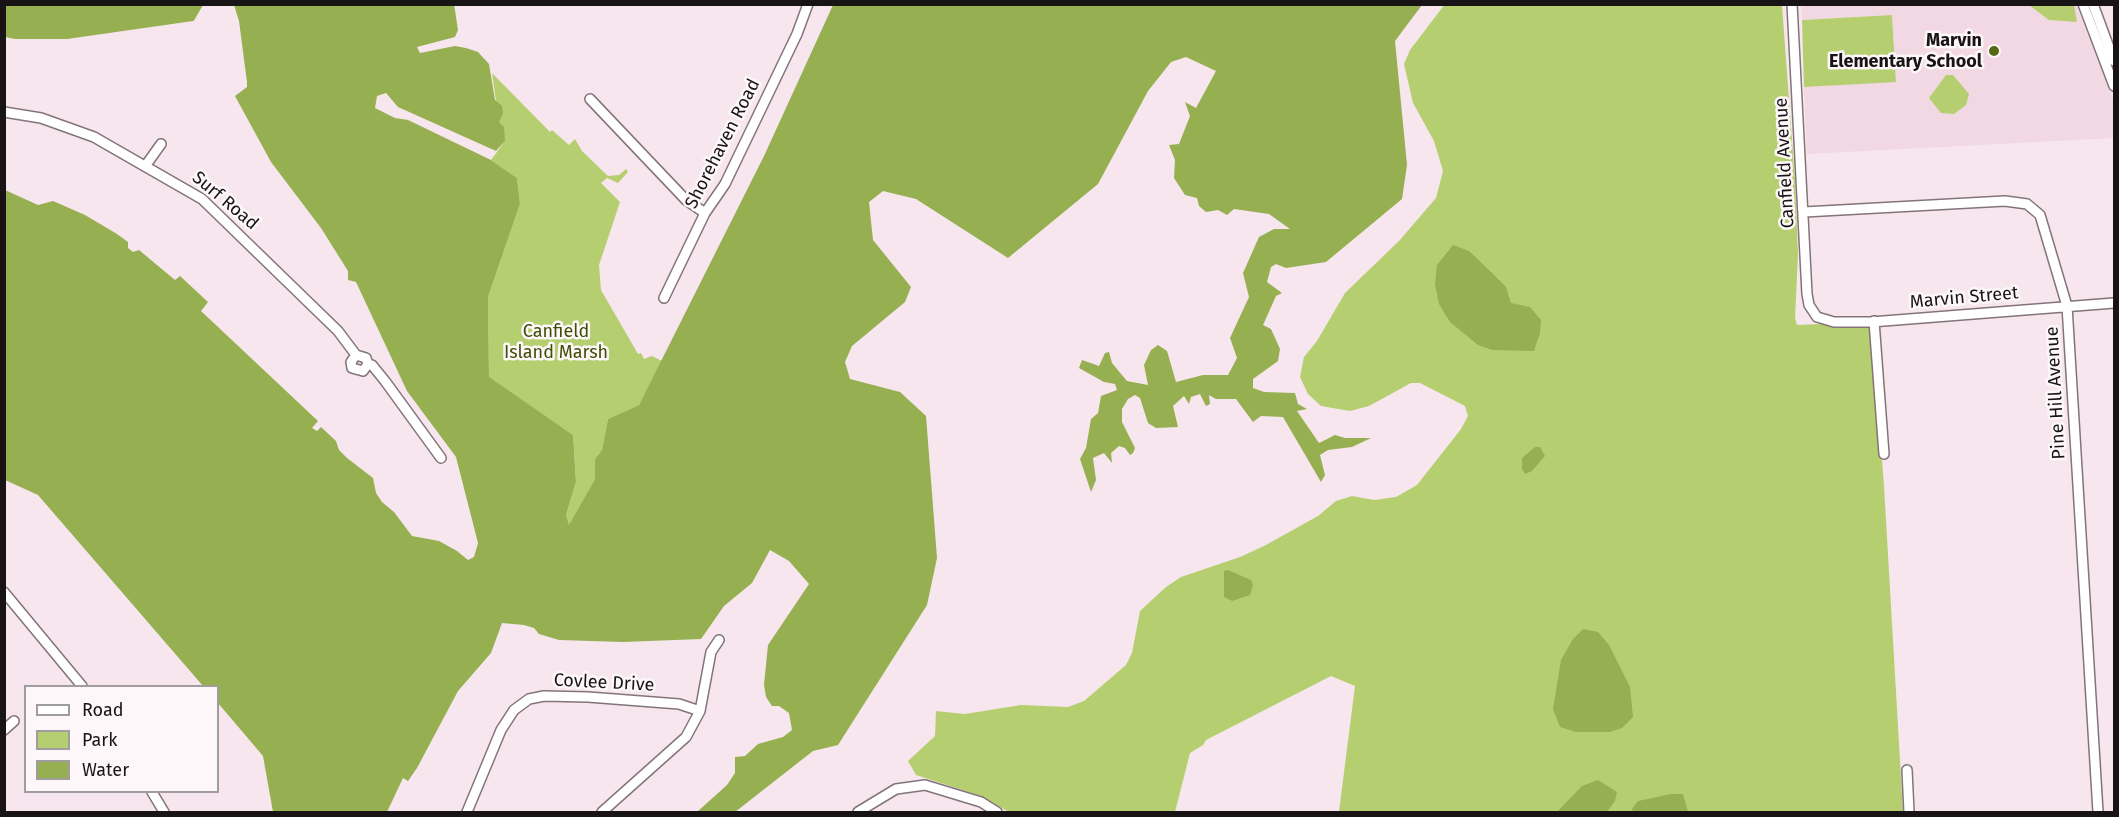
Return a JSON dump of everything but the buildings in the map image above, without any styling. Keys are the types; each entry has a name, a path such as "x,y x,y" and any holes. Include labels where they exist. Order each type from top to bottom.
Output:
{"street":[{"name":"Shorehaven Road","path":"664,298 705,213 725,184 797,34 808,4"},
{"name":"Canfield Avenue","path":"1792,4 1807,294 1809,305 1817,317"},
{"path":"2083,4 2115,62"},
{"path":"2093,4 2094,23 2115,86"},
{"path":"590,99 686,200 705,213"},
{"name":"Surf Road","path":"4,112 41,118 80,131 185,187 217,212 339,332 356,355 364,356 441,458"},
{"path":"146,165 161,144"},
{"name":"Pine Hill Avenue","path":"1804,212 2005,201 2027,204 2040,215 2067,306 2099,812"},
{"name":"Marvin Street","path":"1817,317 1834,322 1874,321 2115,303"},
{"path":"1874,321 1884,454"},
{"name":"Surf Road","path":"356,355 351,362 354,370 363,371 368,364"},
{"path":"4,592 80,685"},
{"path":"602,813 686,737 700,711 711,652 719,640"},
{"name":"Covlee Drive","path":"466,813 501,730 514,710 529,699 544,696 588,697 679,704 700,711"},
{"path":"4,730 14,721"},
{"path":"1907,770 1909,813"},
{"path":"858,813 896,789 915,785 935,786 981,802 998,813"},
{"path":"153,793 164,813"},
{"path":"977,813 981,802"}],"shaded area":[{"name":"Marvin Elementary School","path":"1801,5 2076,5 2114,102 2114,138 1807,154 1804,87 1896,81 1892,15 1802,20"}],"green space":[{"path":"1445,4 1782,5 1795,181 1798,254 1795,318 1797,325 1871,322 1884,486 1903,812 1339,812 1355,686 1331,676 1206,740 1203,745 1190,753 1175,812 1009,812 981,796 916,775 908,761 935,736 936,711 965,714 1021,705 1068,707 1084,701 1126,665 1132,653 1140,611 1166,587 1181,577 1240,557 1264,546 1318,516 1336,501 1352,496 1374,500 1396,497 1417,485 1461,429 1468,416 1465,406 1420,383 1411,383 1369,406 1350,411 1321,406 1308,394 1300,377 1304,357 1317,341 1345,293 1399,241 1436,198 1443,171 1434,141 1413,103 1404,64 1410,50"},
{"path":"2029,5 2074,5 2077,22 2049,20"},
{"path":"1892,15 1896,82 1804,87 1802,20"},
{"name":"Canfield Island Marsh","path":"492,73 550,132 552,130 569,145 575,139 582,151 608,176 619,175 626,169 628,172 618,183 607,178 601,183 620,202 599,265 601,290 638,354 641,353 644,359 652,356 662,361 639,405 608,419 602,450 595,459 595,479 569,526 566,515 576,482 573,435 489,378 488,297 520,204 517,178 491,160 505,141 499,122"},
{"path":"1946,75 1953,75 1969,94 1966,105 1954,114 1941,113 1929,98"}],"water":[{"path":"454,4 458,30 455,37 417,47 420,53 455,46 478,52 489,64 495,100 502,106 503,114 499,122 504,127 505,141 496,151 398,107 386,93 377,96 375,108 395,118 408,120 491,160 517,178 520,204 488,297 489,377 573,435 576,482 566,515 569,525 595,479 595,459 602,450 608,419 639,405 764,156 833,5 1422,5 1395,41 1407,165 1402,199 1326,262 1286,268 1276,264 1271,267 1267,282 1282,293 1276,296 1263,325 1271,329 1280,349 1278,361 1253,379 1253,388 1264,392 1295,393 1298,404 1307,409 1297,411 1319,443 1335,435 1345,438 1371,438 1352,447 1328,450 1320,455 1325,475 1321,482 1283,417 1261,416 1253,422 1236,399 1216,399 1209,395 1210,404 1206,406 1200,394 1191,397 1189,404 1184,396 1173,406 1178,427 1156,428 1148,423 1140,398 1135,395 1128,399 1122,409 1122,422 1135,448 1133,453 1130,455 1125,448 1119,446 1111,453 1112,463 1104,453 1093,458 1096,480 1091,492 1080,459 1086,448 1091,419 1098,413 1101,396 1117,390 1115,384 1104,382 1079,368 1082,360 1099,366 1105,353 1109,352 1112,363 1127,381 1148,385 1144,365 1151,350 1158,345 1167,351 1176,382 1203,375 1228,375 1237,358 1230,338 1249,297 1243,273 1259,237 1274,229 1290,229 1269,214 1234,209 1227,215 1218,210 1206,212 1199,206 1197,198 1185,195 1174,178 1175,160 1169,145 1179,144 1190,116 1185,102 1196,108 1216,71 1186,57 1171,62 1148,91 1098,184 1008,258 916,199 883,191 869,202 873,240 911,287 905,302 852,346 845,362 850,379 900,392 926,416 937,558 927,605 838,745 813,751 735,812 697,812 727,785 735,773 735,757 745,756 758,744 783,737 792,730 789,713 779,706 772,706 766,697 764,685 768,645 809,584 789,561 770,550 752,583 724,606 701,639 623,642 559,640 539,634 534,628 524,625 502,623 491,653 458,691 417,768 408,781 403,778 387,812 273,812 263,756 219,704 219,685 202,685 38,495 5,480 5,190 38,205 53,201 85,215 117,234 128,242 128,248 133,252 139,250 175,280 180,276 208,302 201,311 318,421 312,428 317,431 321,427 336,441 339,450 347,458 373,478 376,493 382,502 394,512 412,536 439,541 468,560 474,557 478,543 456,457 407,391 356,282 348,280 348,271 321,228 271,162 235,96 247,87 247,82 239,21 234,5"},
{"path":"4,5 208,5 200,20 67,39 15,39 5,37"},
{"path":"1453,245 1469,251 1506,287 1511,303 1530,307 1541,320 1540,333 1534,351 1492,350 1478,345 1450,322 1439,304 1435,284 1437,265"},
{"path":"1535,447 1540,447 1545,456 1532,471 1525,474 1522,469 1522,458"},
{"path":"1228,570 1251,580 1253,585 1250,595 1232,601 1224,597 1224,571"},
{"path":"1583,629 1598,632 1609,645 1630,687 1633,717 1622,728 1610,732 1576,732 1560,727 1553,709 1561,660 1573,639"},
{"path":"1598,780 1617,792 1615,801 1607,812 1557,812 1582,786"},
{"path":"1671,794 1683,794 1688,812 1633,812 1632,809 1638,801"}],"pier":[{"path":"203,5 211,5 202,22 192,24"}],"place":[{"name":"Marvin Elementary School","path":"1994,51"}]}
